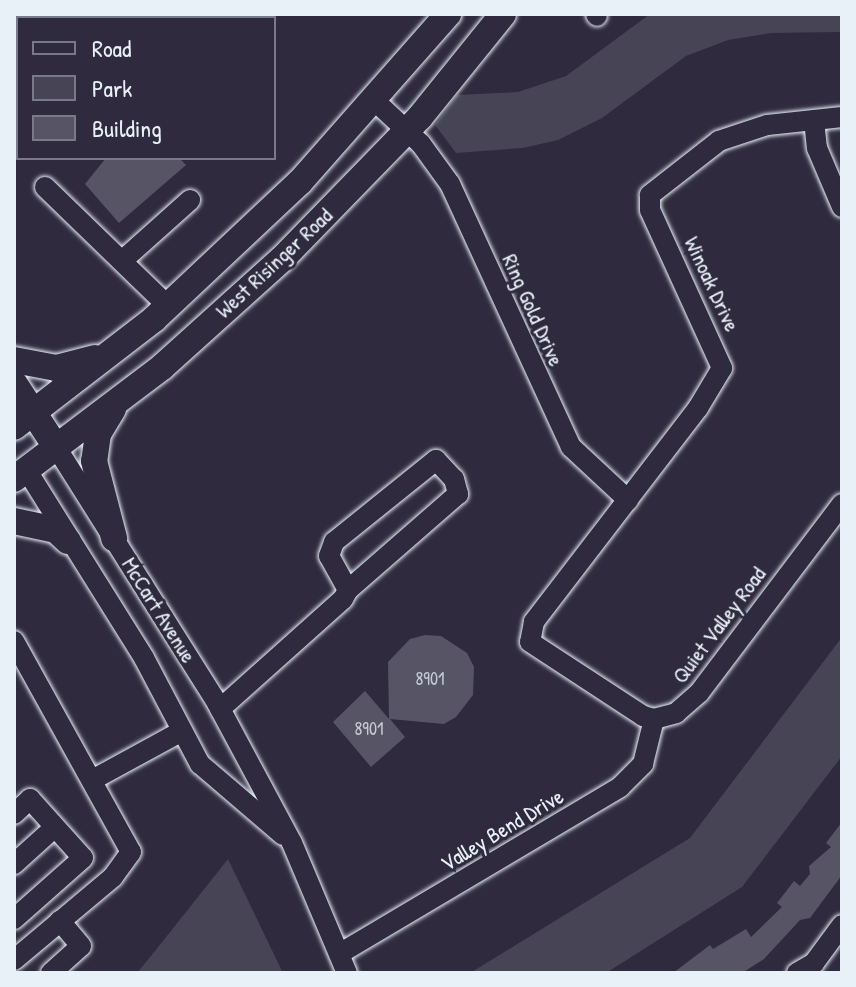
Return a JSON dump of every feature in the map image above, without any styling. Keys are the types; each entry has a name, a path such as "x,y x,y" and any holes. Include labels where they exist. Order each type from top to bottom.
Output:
{"main road":[{"name":"West Risinger Road","path":"24,420 168,306 300,182 375,101 448,14"},
{"name":"West Risinger Road","path":"18,465 56,447 118,400 282,259 407,131 503,14"},
{"path":"14,360 56,368 117,349"},
{"name":"McCart Avenue","path":"14,383 24,420 56,447"},
{"path":"114,538 94,453 118,400"},
{"path":"14,521 56,530 68,541"}],"street":[{"name":"Ring Gold Drive","path":"375,101 407,131 450,184 571,447 628,500"},
{"name":"Winoak Drive","path":"654,719 530,642 534,622 628,500 722,368 650,210 650,195 719,141 767,125 842,117"},
{"path":"814,120 817,148 842,207"},
{"path":"45,187 168,306"},
{"path":"123,260 190,200"},
{"name":"McCart Avenue","path":"56,447 220,709 292,843 343,964"},
{"path":"220,709 335,608 348,590 458,494 454,479 436,460 329,550 348,590"},
{"name":"McCart Avenue","path":"18,465 144,658 200,764 292,843"},
{"name":"Quiet Valley Road","path":"654,719 676,713 693,700 842,504"},
{"path":"14,641 94,779 131,852 124,866 14,960"},
{"name":"Valley Bend Drive","path":"343,964 620,787 643,764 654,719"},
{"path":"94,779 182,731"},
{"path":"14,814 30,799 83,858 14,920 34,944"},
{"path":"14,864 55,827"},
{"path":"51,973 81,946 60,921"},
{"path":"812,970 842,925"}],"green space":[{"path":"650,14 842,14 842,32 771,33 728,40 686,56 602,118 558,140 523,148 456,153 435,125 457,95 518,92 566,76"},
{"path":"842,637 842,756 742,887 606,973 470,973 690,838"},
{"path":"228,859 283,973 137,973 155,951"}],"building":[{"path":"104,160 181,160 186,165 119,223 85,184"},
{"path":"425,635 441,636 467,653 474,667 473,695 456,717 444,724 390,719 405,737 371,767 333,722 365,691 389,719 388,662 410,639"},
{"path":"842,822 842,875 810,918 800,920 764,959 742,973 673,973 710,945 713,949 746,929 751,937 782,907 777,903 794,881 800,886 810,874 809,866 831,847 826,843"}]}
